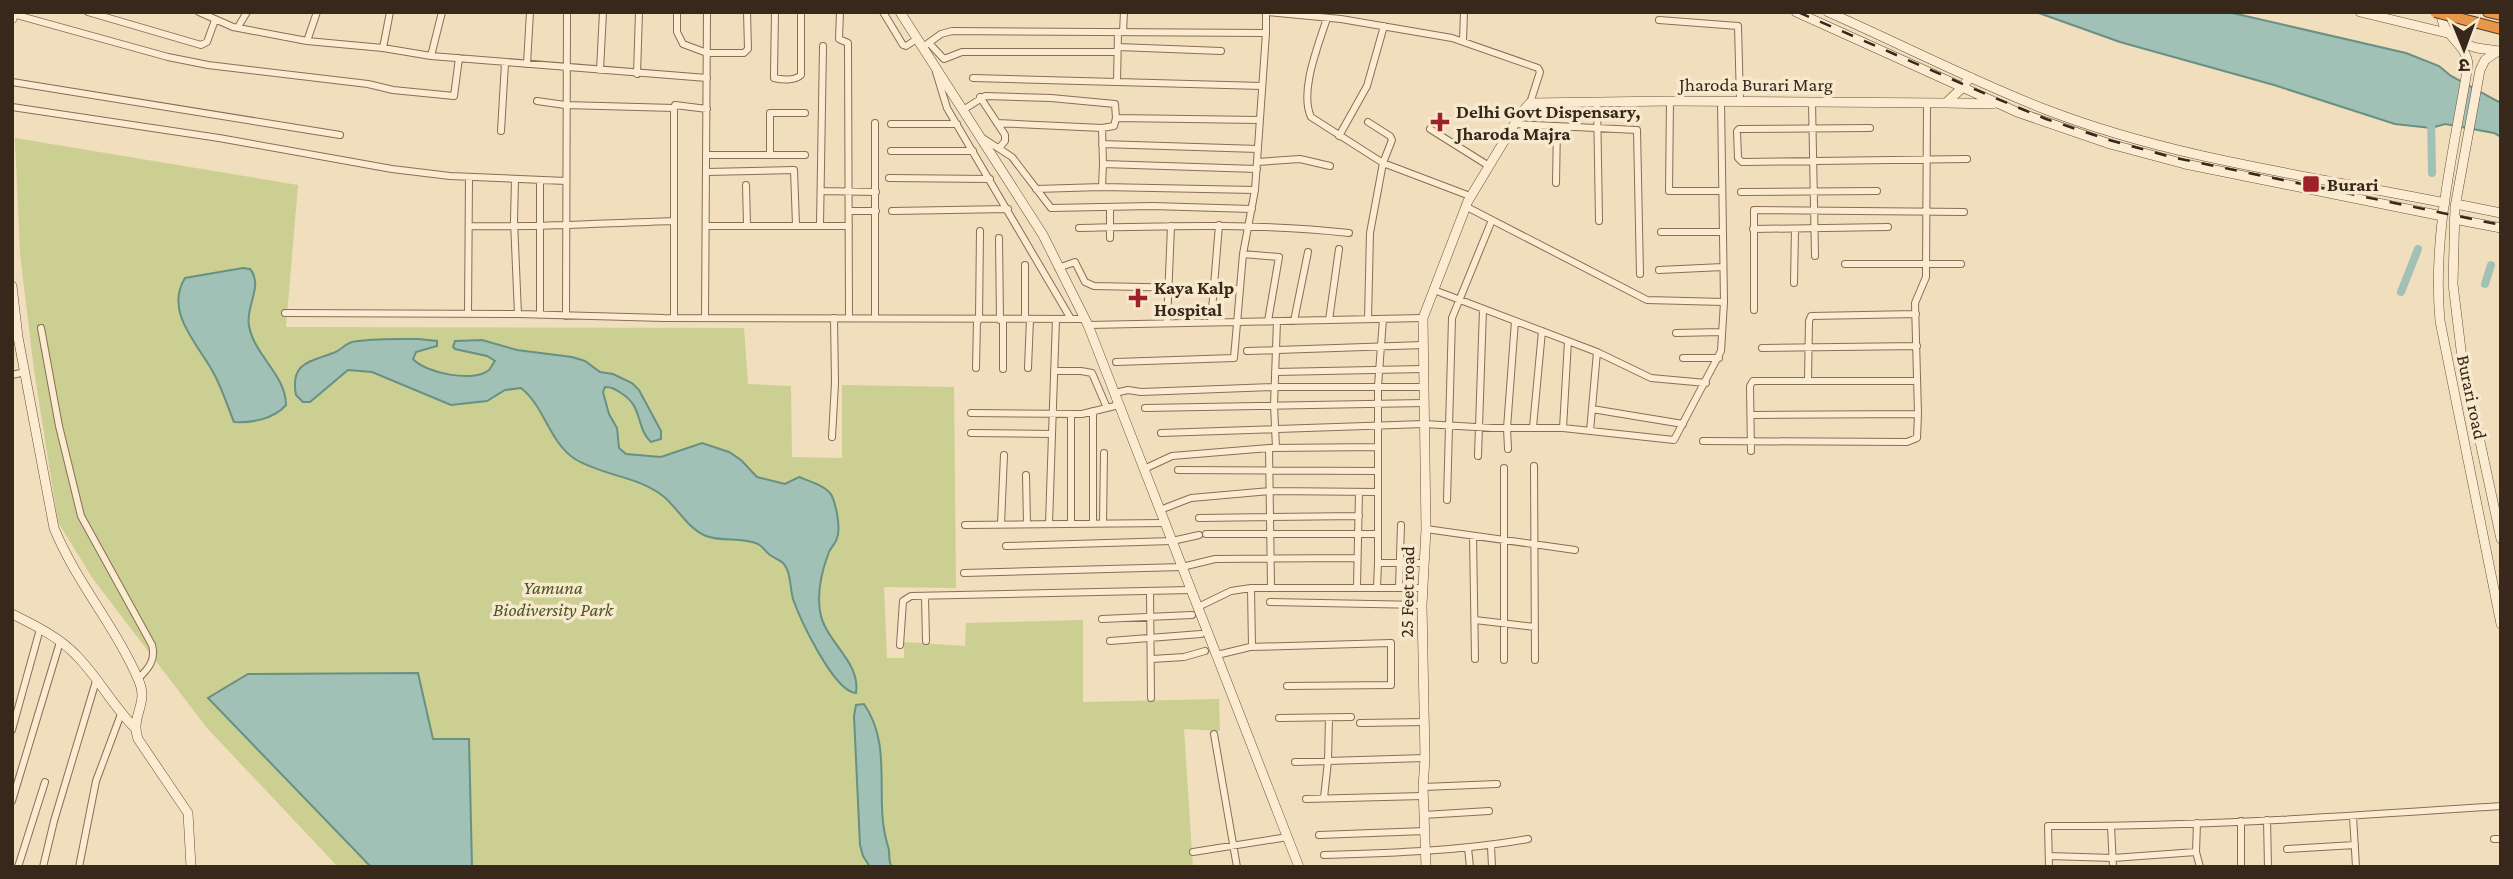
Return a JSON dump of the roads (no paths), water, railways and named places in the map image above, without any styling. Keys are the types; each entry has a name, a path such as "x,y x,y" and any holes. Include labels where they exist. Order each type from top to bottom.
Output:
{"highway":[{"path":"2435,12 2501,29"},
{"path":"2488,12 2501,15"}],"street":[{"path":"88,12 201,45 207,41 215,20"},
{"path":"199,12 238,27 307,40 383,48 430,57 707,78"},
{"path":"238,27 247,12"},
{"path":"307,40 317,12"},
{"path":"383,48 390,12"},
{"path":"430,57 442,12"},
{"path":"527,64 530,12"},
{"path":"566,316 567,12"},
{"path":"600,70 603,12"},
{"path":"637,74 639,12"},
{"path":"677,12 677,32 680,40 707,52 748,51 747,12"},
{"path":"705,318 707,12"},
{"path":"775,12 774,78 795,79 801,75 801,12"},
{"path":"840,12 839,39 848,43 849,318"},
{"path":"883,12 906,46 923,43 942,33 1266,33"},
{"path":"900,12 923,43 935,67 1043,235 1086,322 1191,590 1195,611 1217,656 1299,867"},
{"path":"1117,82 1117,50 1124,12"},
{"path":"285,313 1071,319 1086,322 1167,323 1236,322 1268,321 1294,321 1423,318 1465,206 1514,124 1530,103 1540,72 1538,68 1463,41 1342,16 1327,18 1267,12 1255,190 1243,254 1236,322 1235,355 1232,359 1116,362"},
{"path":"1463,41 1464,12"},
{"path":"1796,12 1999,104 2110,144 2185,164 2442,216"},
{"path":"1828,12 2048,110 2139,140 2445,202"},
{"path":"2360,12 2447,33"},
{"path":"2441,12 2441,20 2447,33 2456,41 2499,51"},
{"path":"13,15 168,57 208,65 454,96 459,58"},
{"path":"1327,18 1307,85 1308,112 1311,117 1383,163 1470,196"},
{"path":"1659,20 1738,26 1740,102"},
{"path":"1339,136 1367,86 1384,26"},
{"name":"Burari road","path":"2456,41 2466,54 2468,65 2442,216 2437,271 2443,341 2501,624"},
{"path":"923,43 942,58 955,54 1117,50 1221,51"},
{"path":"820,225 823,46"},
{"name":"Burari road","path":"2499,51 2485,60 2480,70 2454,219 2453,284 2462,358 2501,539"},
{"path":"501,131 505,62"},
{"path":"935,67 942,98 1071,319"},
{"path":"1946,103 1970,77"},
{"path":"973,78 1262,86"},
{"path":"12,82 340,135"},
{"path":"963,110 981,97 1051,98 1114,103 1116,107 1114,126 1102,128 997,123"},
{"path":"981,97 1006,138 1000,147"},
{"path":"537,101 565,105 674,108 674,318"},
{"path":"1597,101 1599,221"},
{"path":"1670,101 1669,191 1722,191"},
{"path":"1161,433 1424,424 1478,428 1563,428 1672,441 1719,358 1724,302 1721,101"},
{"name":"Jharoda Burari Marg","path":"1530,103 1721,101 1999,104"},
{"path":"1812,102 1815,256"},
{"path":"1703,441 1913,441 1917,438 1916,298 1926,277 1927,102"},
{"path":"675,105 707,109"},
{"path":"12,107 219,138 392,169 469,177 566,181"},
{"path":"770,155 770,113 805,113"},
{"path":"1116,118 1259,120"},
{"path":"1368,122 1391,138 1383,163 1370,233 1368,319"},
{"path":"875,123 875,318"},
{"path":"891,124 957,124"},
{"path":"1514,124 1637,130 1640,274"},
{"path":"1556,183 1557,127"},
{"path":"1102,128 1102,187"},
{"path":"1870,128 1740,129 1737,131 1738,158 1742,162 1967,159"},
{"path":"1430,129 1489,166"},
{"path":"980,137 1000,147 1018,164 1041,188 1053,208 1252,209"},
{"path":"1102,144 1258,149"},
{"path":"891,150 973,151"},
{"path":"706,155 805,155"},
{"path":"1103,164 1257,166 1300,159 1330,166"},
{"path":"706,172 794,170 796,225"},
{"path":"468,314 469,177"},
{"path":"889,178 990,179"},
{"path":"515,179 518,314"},
{"path":"540,180 540,315"},
{"path":"746,184 747,225"},
{"path":"1041,188 1255,190"},
{"path":"821,191 876,192"},
{"path":"1741,192 1877,191"},
{"path":"2456,205 2501,213"},
{"path":"1465,206 1647,300 1724,302"},
{"path":"1110,207 1110,238"},
{"path":"892,211 1008,209"},
{"path":"1754,310 1754,210 1964,212"},
{"path":"849,211 876,211"},
{"path":"2454,219 2501,228"},
{"path":"1447,500 1451,326 1458,299 1492,220"},
{"path":"468,226 514,227 674,221"},
{"path":"1079,228 1219,225 1300,227 1349,233"},
{"path":"1211,322 1219,225"},
{"path":"706,226 849,226"},
{"path":"1167,323 1171,226"},
{"path":"1753,229 1888,227"},
{"path":"1794,229 1794,284"},
{"path":"976,368 980,231"},
{"path":"1661,232 1722,232"},
{"path":"999,238 1003,369"},
{"path":"1329,320 1339,249"},
{"path":"1294,321 1308,252"},
{"path":"1243,254 1279,257 1268,321"},
{"path":"1058,268 1075,262 1085,282 1092,286 1239,289"},
{"path":"1845,264 1961,264"},
{"path":"1026,265 1028,368"},
{"path":"1659,270 1723,267"},
{"path":"12,286 18,374 54,528 63,549 105,616 138,678 143,698 134,727"},
{"path":"1434,290 1597,352 1651,378 1706,383"},
{"path":"1478,456 1483,309"},
{"path":"1808,380 1809,321 1814,315 1916,314"},
{"path":"832,437 834,318"},
{"name":"25 Feet road","path":"1423,318 1426,529 1422,588 1425,722 1423,815 1426,867"},
{"path":"1049,524 1056,319"},
{"path":"1377,587 1378,386 1383,319"},
{"path":"1271,587 1269,470 1275,429 1277,321"},
{"path":"1508,449 1507,428 1515,321"},
{"path":"41,328 59,426 81,516 155,653 152,663 138,678"},
{"path":"1533,427 1542,331"},
{"path":"1676,333 1722,332"},
{"path":"1563,428 1569,341"},
{"path":"1247,351 1423,345"},
{"path":"1762,348 1917,346"},
{"path":"1590,431 1597,352"},
{"path":"1683,358 1719,358"},
{"path":"1275,372 1423,369"},
{"path":"1054,371 1092,373 1107,408"},
{"path":"12,386 18,374"},
{"path":"1751,451 1750,386 1753,381 1917,381"},
{"path":"1115,393 1128,390 1141,392 1274,387 1424,387"},
{"path":"1145,408 1424,403"},
{"path":"971,413 1071,414 1119,405"},
{"path":"1592,409 1683,424"},
{"path":"1093,411 1093,523"},
{"path":"1071,414 1071,524"},
{"path":"1751,415 1918,414"},
{"path":"971,433 1052,434"},
{"path":"1144,469 1170,456 1272,448 1378,447"},
{"path":"1103,523 1104,453"},
{"path":"1001,524 1004,455"},
{"path":"1535,466 1535,660"},
{"path":"1504,468 1504,660"},
{"path":"1178,470 1378,471"},
{"path":"1026,475 1027,524"},
{"path":"1160,510 1189,498 1270,491 1377,492"},
{"path":"1357,586 1359,492"},
{"path":"1199,518 1359,516"},
{"path":"965,525 1165,523"},
{"path":"1399,587 1401,525"},
{"path":"1426,529 1575,550"},
{"path":"1006,545 1172,541 1202,535 1378,534"},
{"path":"1473,537 1475,659"},
{"path":"964,573 1182,567 1214,559 1357,558"},
{"path":"1378,563 1423,563"},
{"path":"1249,647 1251,588"},
{"path":"1102,619 1152,618 1195,611 1228,593 1251,588 1422,588"},
{"path":"900,645 903,601 911,596 1191,590"},
{"path":"1150,591 1151,698"},
{"path":"925,596 926,641"},
{"path":"1270,602 1422,605"},
{"path":"12,614 40,629 77,655 121,714 134,727 138,739 188,813 191,867"},
{"path":"1475,620 1535,627"},
{"path":"12,730 40,629"},
{"path":"1110,641 1201,634"},
{"path":"12,801 60,642"},
{"path":"1217,656 1249,647 1391,643 1391,685 1287,687"},
{"path":"1152,659 1184,657 1205,652"},
{"path":"43,867 96,681"},
{"path":"79,867 96,781 121,714"},
{"path":"1279,718 1351,717"},
{"path":"1324,798 1329,718"},
{"path":"1360,723 1425,722"},
{"path":"1214,734 1237,867"},
{"path":"1295,762 1425,758"},
{"path":"18,867 45,782"},
{"path":"1306,799 1497,784"},
{"path":"2049,867 2048,825 2197,823 2501,806"},
{"path":"1423,815 1489,811"},
{"path":"2354,816 2356,867"},
{"path":"2267,820 2268,867"},
{"path":"2241,821 2241,867"},
{"path":"2197,823 2196,852 2200,867"},
{"path":"2111,826 2113,867"},
{"path":"1319,835 1424,831"},
{"path":"1193,852 1288,837"},
{"path":"1324,855 1426,852 1491,846 1528,839"},
{"path":"2287,849 2355,845"},
{"path":"1491,846 1492,867"},
{"path":"1468,848 1470,867"},
{"path":"2049,856 2113,858 2196,852"}],"water":[{"path":"2036,12 2228,12 2406,53 2439,66 2451,76 2501,103 2501,137 2494,133 2445,124 2431,128 2395,124 2274,85 2120,42"},
{"path":"250,269 255,282 248,319 252,336 281,384 286,405 275,414 262,419 234,422 216,378 185,327 178,303 185,278"},
{"path":"376,339 437,341 437,346 416,352 413,359 428,368 450,375 482,374 489,370 495,361 487,356 455,349 455,341 482,340 517,350 585,361 600,372 613,374 632,383 639,390 661,431 661,439 651,442 633,404 615,389 605,387 603,392 609,414 617,428 619,448 626,454 661,457 702,443 729,452 757,477 785,484 799,477 830,492 838,517 838,534 822,574 820,611 828,632 853,671 856,693 838,681 810,637 793,599 788,571 783,563 758,544 719,539 700,533 653,489 575,459 559,443 536,405 521,388 505,390 487,401 451,405 372,372 348,370 310,402 303,402 296,395 296,376 303,365 336,352 349,343"},
{"path":"418,673 433,739 469,739 472,867 371,867 208,698 248,674"},
{"path":"864,704 878,738 882,811 892,867 870,867 860,845 854,716 856,705"}],"waterway":[{"path":"2431,120 2432,173"},
{"path":"2401,292 2418,249"},
{"path":"2485,284 2491,265"}],"railway":[{"path":"1798,12 2046,119 2109,140 2171,157 2501,225"}],"place":[{"name":"Delhi Govt Dispensary, Jharoda Majra","path":"1440,122"},
{"name":"Burari","path":"2311,184"},
{"name":"Kaya Kalp Hospital","path":"1138,298"}],"park label":[{"name":"Yamuna Biodiversity Park","path":"553,598"}]}
